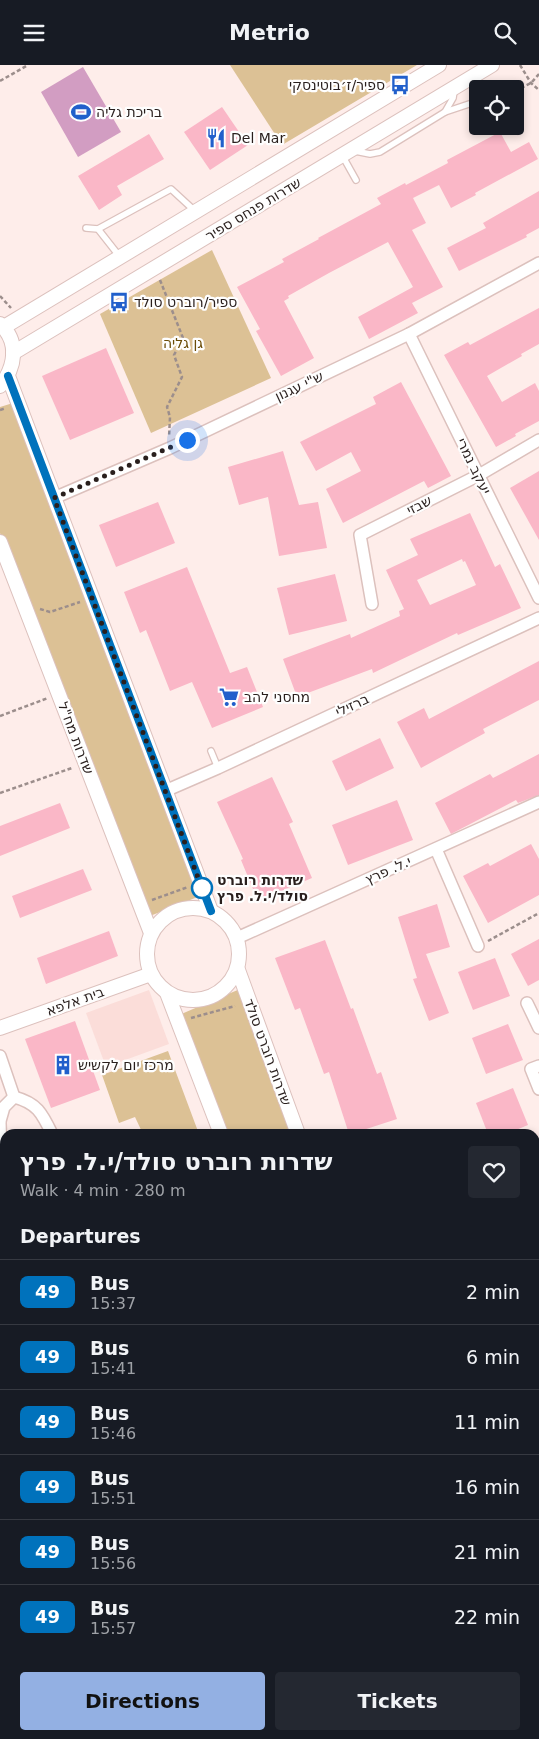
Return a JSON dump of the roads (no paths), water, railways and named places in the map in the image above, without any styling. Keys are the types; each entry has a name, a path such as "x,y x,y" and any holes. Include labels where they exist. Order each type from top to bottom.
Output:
{"street":[{"name":"שדרות פנחס ספיר","path":"2,326 196,212 439,65"},
{"name":"שדרות פנחס ספיר","path":"13,353 492,65"},
{"name":"ש\"י עגנון","path":"54,498 170,448 409,334 539,263"},
{"path":"2,326 10,339 13,353 12,365 4,381 54,498 211,911"},
{"name":"יעקב נמרי","path":"409,334 539,598"},
{"name":"שבזי","path":"372,604 360,535 478,475 539,440"},
{"name":"שדרות מח\"ל","path":"0,542 151,933"},
{"name":"ברזילי","path":"165,791 539,618"},
{"name":"י.ל. פרץ","path":"237,938 539,802"},
{"path":"436,849 478,946"},
{"path":"190,908 211,911 227,922 237,938 240,954 238,970 231,983 221,992 208,999 194,1001 180,999 167,993 157,984 151,973 147,960 147,946 151,933 159,922 170,913 190,908"},
{"name":"שדרות רוברט סולד","path":"238,970 296,1129"},
{"name":"בית אלפא","path":"0,1028 151,973"},
{"path":"167,993 219,1129"},
{"path":"527,1003 539,1028"},
{"path":"0,1056 14,1097"},
{"path":"539,1066 531,1069 539,1089"},
{"path":"0,1122 4,1107 14,1097"},
{"path":"14,1097 28,1101 39,1111 49,1129"}],"lane":[{"path":"445,112 453,98 455,87"},
{"path":"356,180 346,153 370,154 380,152 445,112 469,104"},
{"path":"86,228 98,229 171,189 196,212"},
{"path":"98,229 120,257"},
{"path":"211,751 218,768"}],"place":[{"name":"ספיר/ז׳בוטינסקי","path":"400,85"},
{"name":"בריכת גליה","path":"81,112"},
{"name":"Del Mar","path":"216,138"},
{"name":"ספיר/רוברט סולד","path":"119,302"},
{"name":"מחסני להב","path":"229,697"},
{"name":"שדרות רוברט סולד/י.ל. פרץ","path":"202,888"},
{"name":"מרכז יום לקשיש","path":"63,1065"}],"park label":[{"name":"גן גליה","path":"183,343"}]}
